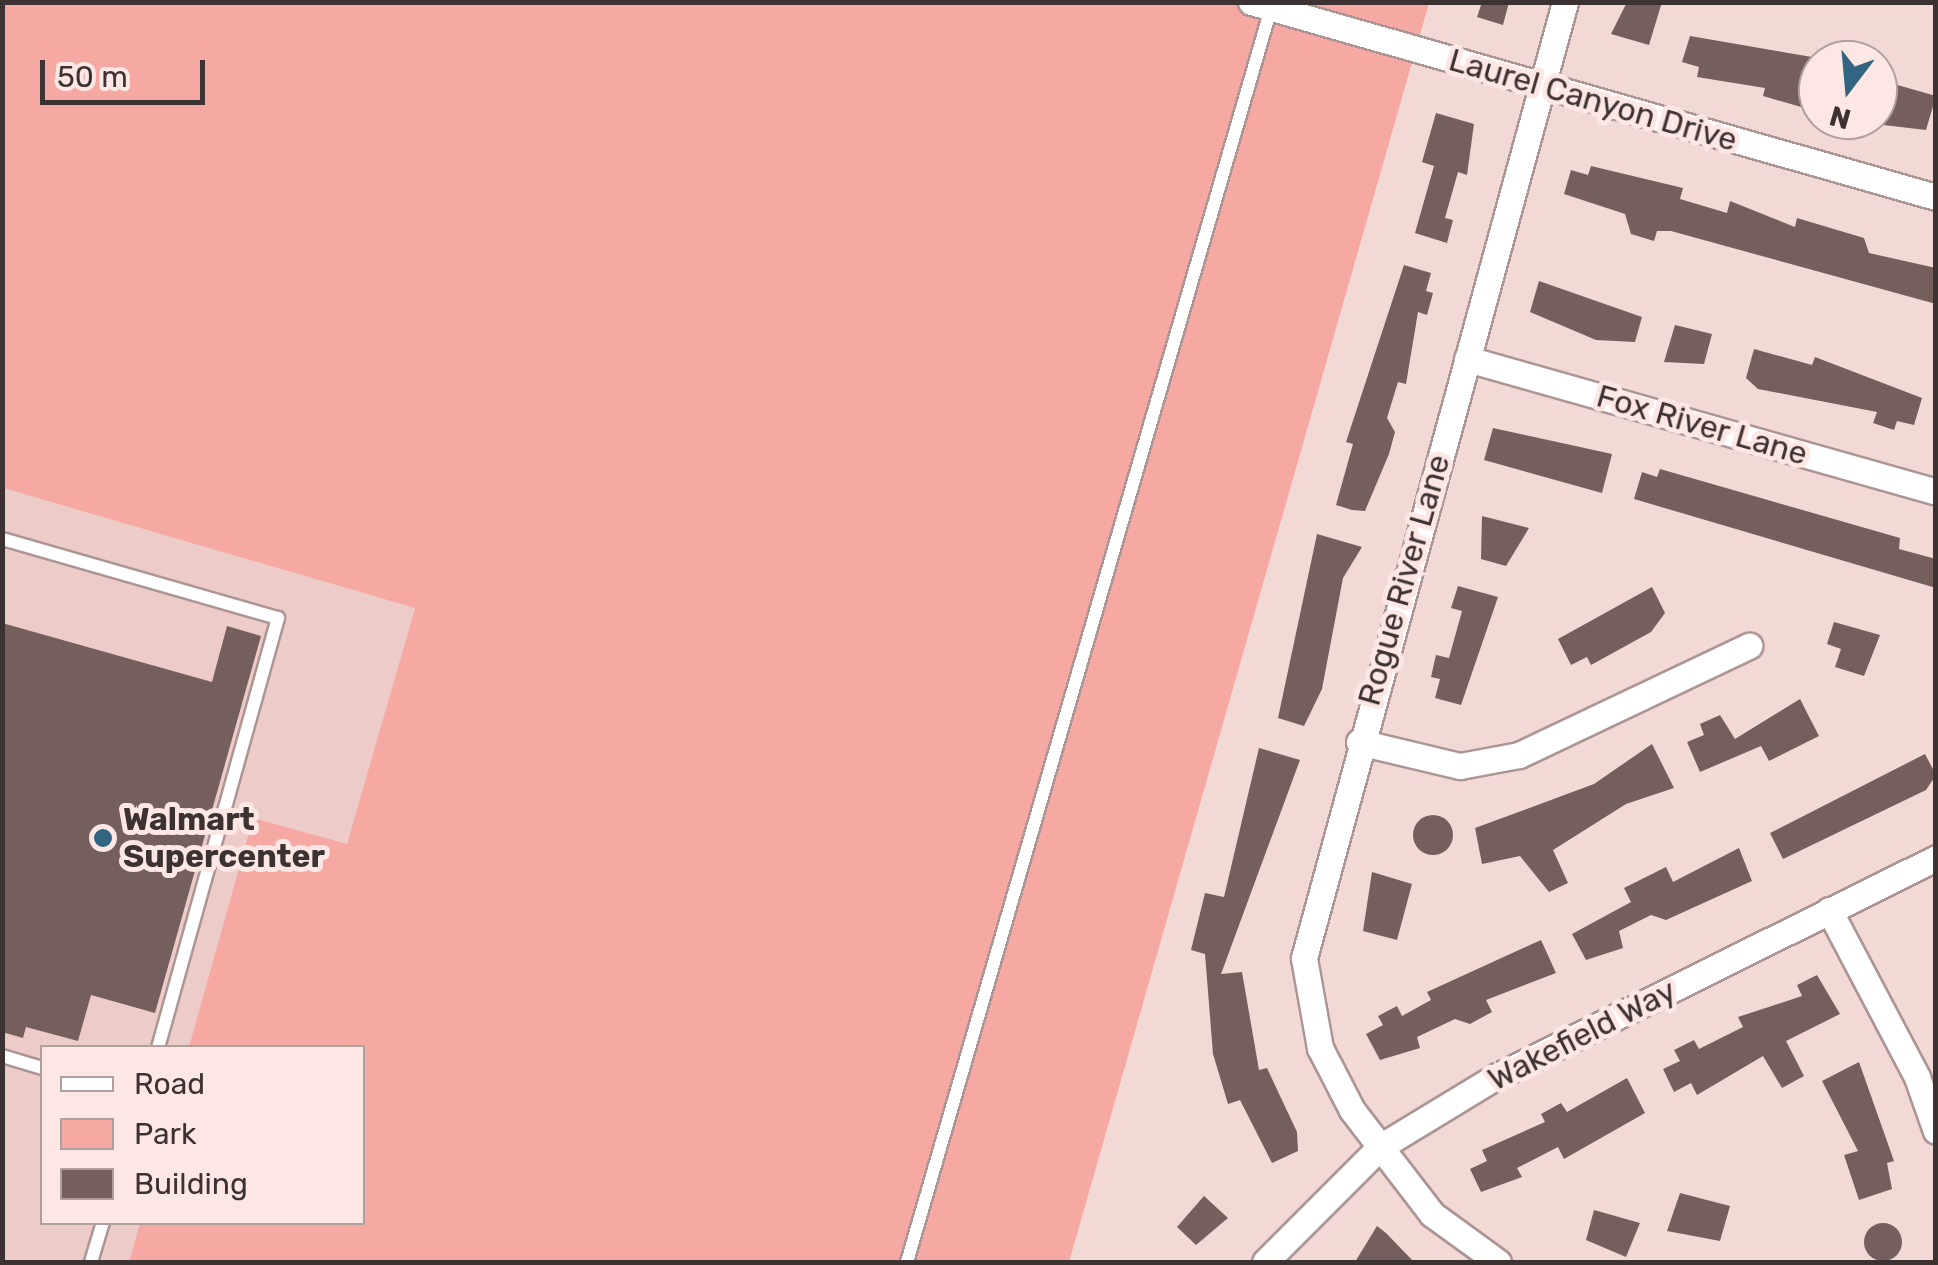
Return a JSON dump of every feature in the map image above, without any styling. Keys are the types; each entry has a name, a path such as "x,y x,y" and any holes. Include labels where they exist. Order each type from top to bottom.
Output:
{"street":[{"name":"Rogue River Lane","path":"1498,1262 1432,1214 1380,1147 1320,1048 1304,958 1358,742 1565,2"},
{"name":"Laurel Canyon Drive","path":"1261,5 1936,197"},
{"name":"Fox River Lane","path":"1467,359 1936,492"},
{"path":"1358,742 1460,766 1519,755 1749,646"},
{"name":"Wakefield Way","path":"1265,1262 1380,1147 1497,1076 1936,858"},
{"path":"1829,910 1917,1076 1936,1131"}],"lane":[{"path":"906,1262 1261,5"},
{"path":"2,539 278,618 159,1045"},
{"path":"2,1056 40,1067"},
{"path":"91,1262 102,1225"}],"shaded area":[{"path":"2,488 415,607 347,845 253,818 190,1045 40,1045 40,1225 139,1225 129,1262 3,1262"}],"green space":[{"path":"2,3 1429,3 1069,1262 129,1262 139,1225 365,1225 365,1045 190,1045 253,818 347,844 415,608 3,488"}],"building":[{"path":"1482,2 1509,2 1503,25 1477,17"},
{"path":"1627,2 1662,2 1649,45 1611,34"},
{"path":"1690,36 1798,55 1798,106 1763,96 1765,88 1697,77 1699,67 1682,62"},
{"path":"1898,85 1936,96 1926,130 1898,127"},
{"path":"1436,113 1474,124 1467,175 1458,172 1445,218 1453,220 1447,243 1415,233 1434,166 1422,162"},
{"path":"1591,166 1683,188 1680,199 1727,213 1730,201 1795,227 1797,218 1864,238 1869,253 1936,268 1936,304 1671,231 1657,231 1654,241 1631,234 1625,214 1564,194 1571,170 1588,175"},
{"path":"1404,265 1431,273 1426,291 1433,293 1427,315 1418,312 1406,384 1398,382 1387,418 1395,432 1389,454 1365,511 1352,510 1336,505 1353,444 1346,442"},
{"path":"1539,281 1642,317 1635,342 1596,340 1530,312"},
{"path":"1675,325 1712,334 1704,364 1664,362"},
{"path":"1754,349 1812,365 1815,357 1922,398 1914,425 1897,421 1894,430 1873,423 1877,412 1758,389 1746,378"},
{"path":"1493,428 1612,454 1602,493 1484,460"},
{"path":"1660,469 1900,538 1899,549 1936,559 1936,588 1634,499 1642,472 1657,477"},
{"path":"1482,516 1529,528 1506,566 1481,559"},
{"path":"1317,534 1362,547 1343,578 1322,689 1304,726 1278,718"},
{"path":"1458,586 1498,597 1461,705 1435,698 1440,679 1431,677 1436,655 1449,658 1462,611 1451,608"},
{"path":"1652,587 1665,613 1651,632 1591,665 1587,657 1571,665 1558,639"},
{"path":"1834,622 1880,635 1864,676 1835,667 1841,649 1827,644"},
{"name":"Walmart Supercenter","path":"2,623 212,682 227,626 261,636 155,1013 91,995 78,1041 26,1027 23,1038 2,1032"},
{"path":"1800,699 1819,736 1769,761 1761,746 1700,772 1687,742 1704,735 1700,724 1720,715 1735,739"},
{"path":"1652,744 1674,788 1626,804 1553,850 1568,883 1549,892 1520,856 1482,864 1475,828 1594,784"},
{"path":"1259,748 1300,760 1221,974 1242,972 1259,1070 1267,1068 1297,1132 1298,1151 1272,1163 1240,1100 1228,1104 1213,1054 1205,954 1191,950 1205,893 1224,897"},
{"path":"1925,754 1936,775 1926,790 1783,859 1770,833"},
{"path":"1433,815 1447,821 1453,835 1447,849 1433,855 1419,849 1413,835 1419,821"},
{"path":"1739,848 1752,881 1666,920 1651,915 1619,931 1623,948 1586,960 1572,934 1631,902 1624,888 1666,867 1673,882"},
{"path":"1372,872 1412,884 1397,940 1363,931"},
{"path":"1541,940 1556,973 1486,1000 1492,1012 1470,1024 1455,1019 1417,1037 1420,1048 1380,1060 1366,1034 1383,1025 1378,1016 1397,1006 1402,1016 1431,1000 1427,992"},
{"path":"1817,975 1840,1014 1786,1041 1804,1076 1782,1088 1763,1056 1697,1095 1691,1083 1674,1092 1663,1069 1680,1061 1674,1050 1694,1040 1699,1049 1743,1027 1738,1017 1802,996 1797,985"},
{"path":"1859,1062 1894,1161 1887,1163 1892,1189 1859,1200 1844,1155 1858,1151 1822,1081"},
{"path":"1627,1078 1645,1113 1564,1159 1558,1147 1517,1168 1522,1177 1481,1192 1470,1169 1487,1161 1482,1150 1545,1122 1541,1114 1561,1103 1567,1112"},
{"path":"1680,1193 1730,1206 1720,1241 1667,1231"},
{"path":"1204,1196 1228,1218 1196,1245 1177,1227"},
{"path":"1594,1210 1640,1223 1626,1257 1586,1240"},
{"path":"1883,1223 1897,1228 1902,1242 1897,1256 1883,1261 1869,1256 1864,1242 1869,1228"},
{"path":"1377,1226 1386,1233 1414,1262 1355,1262"}],"place":[{"name":"Walmart Supercenter","path":"103,838"}]}
